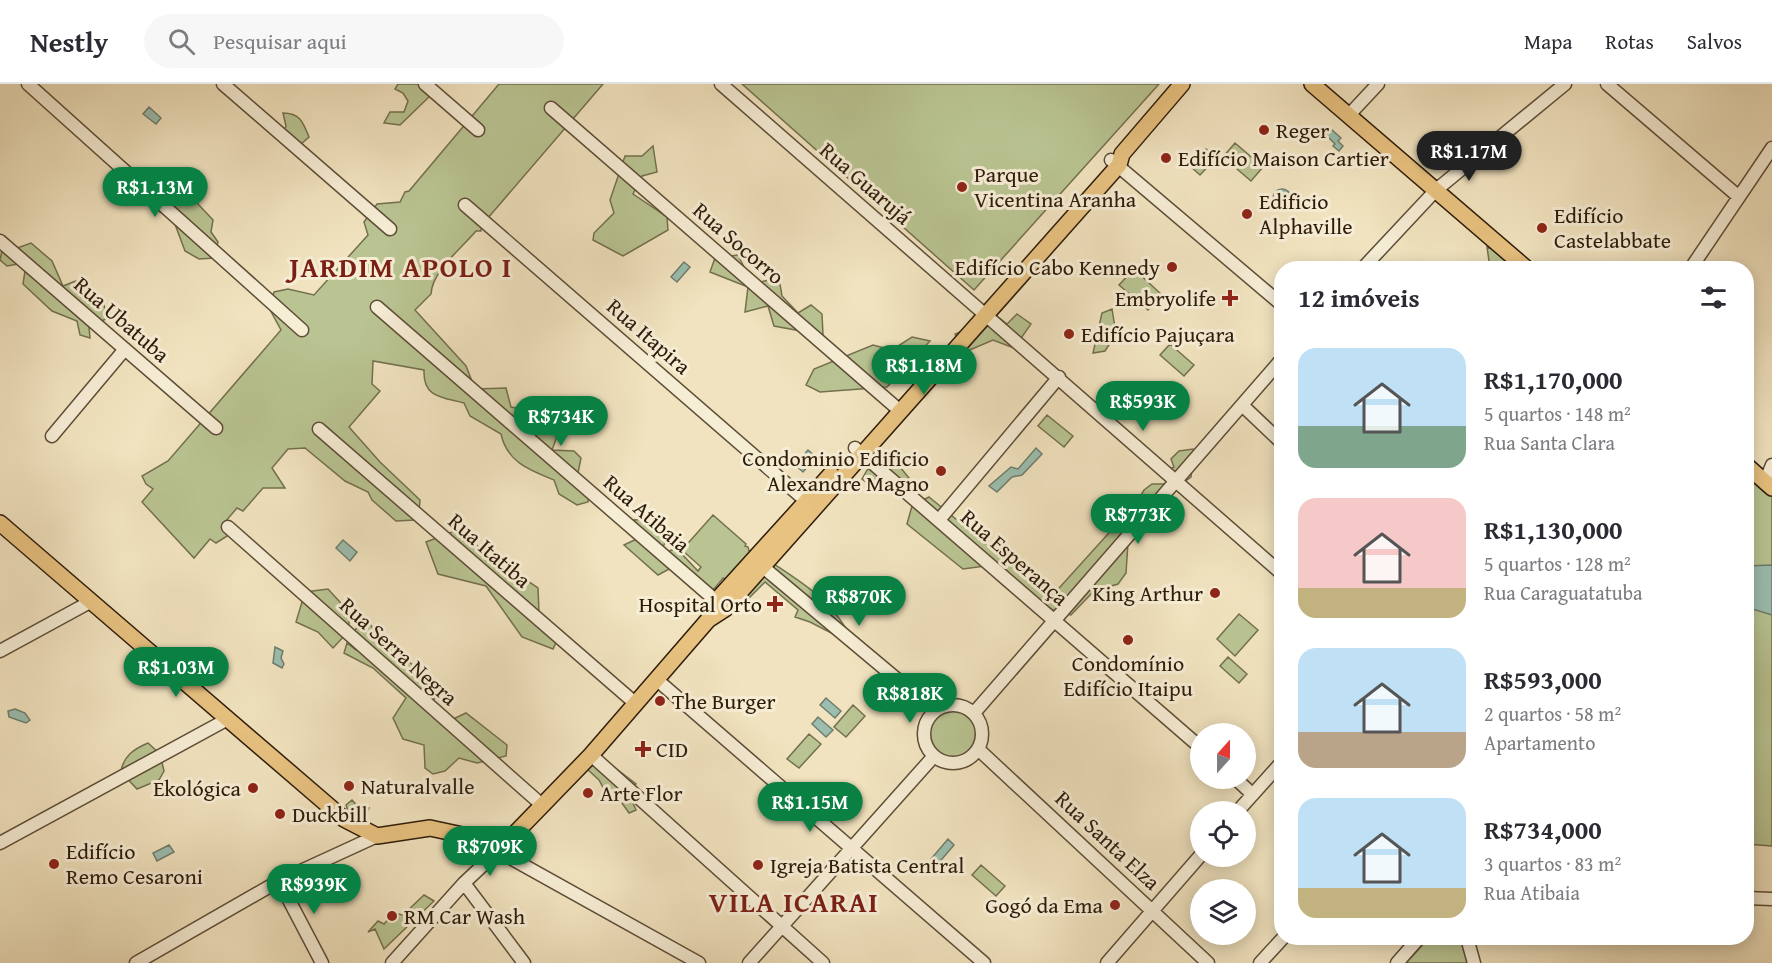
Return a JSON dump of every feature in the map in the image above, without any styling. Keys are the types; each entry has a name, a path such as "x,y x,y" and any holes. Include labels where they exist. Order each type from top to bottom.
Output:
{"main road":[{"path":"721,605 763,567 858,451 1182,84"},
{"path":"1312,84 1518,261"},
{"path":"0,523 226,720 344,819 377,836 430,828 467,837 498,851 591,755 721,605 805,500 858,451"},
{"path":"1754,472 1769,485"}],"street":[{"path":"28,84 302,330"},
{"path":"223,84 390,229"},
{"path":"425,84 477,130"},
{"name":"Rua Guarujá","path":"721,84 1274,567"},
{"path":"1349,115 1378,84"},
{"path":"1373,261 1436,190 1565,84"},
{"path":"1607,84 1739,197"},
{"name":"Rua Socorro","path":"551,108 896,408"},
{"path":"1696,261 1772,148"},
{"path":"1117,160 1274,298"},
{"name":"Rua Itapira","path":"465,205 805,500"},
{"name":"Rua Ubatuba","path":"0,241 216,428"},
{"name":"Rua Atibaia","path":"377,307 721,605"},
{"path":"52,436 125,349"},
{"path":"974,713 1054,618 1274,368"},
{"path":"939,520 1059,377"},
{"path":"1242,405 1274,435"},
{"name":"Rua Itatiba","path":"319,429 635,703"},
{"name":"Rua Esperança","path":"858,451 1054,618 1190,738"},
{"path":"1769,485 1772,465"},
{"name":"Rua Serra Negra","path":"228,527 542,805"},
{"path":"763,567 935,711"},
{"path":"0,651 90,602"},
{"path":"656,679 984,963"},
{"path":"951,705 968,708 974,713 983,731 978,749 963,762 953,763 934,756 929,750 924,733 925,725 935,711 951,705"},
{"path":"0,843 226,720"},
{"name":"Rua Santa Elza","path":"978,749 1208,963"},
{"path":"591,755 823,963"},
{"path":"749,963 934,756"},
{"path":"1246,801 1274,770"},
{"path":"1247,789 1252,794"},
{"path":"140,962 279,881 377,836"},
{"path":"392,963 464,883 498,851 699,963"},
{"path":"1107,963 1191,867"},
{"path":"279,881 322,963"},
{"path":"464,883 524,963"},
{"path":"1754,898 1772,899"},
{"path":"1260,963 1277,945"},
{"path":"1397,963 1413,945"},
{"path":"1469,945 1474,963"}],"green space":[{"path":"398,84 424,84 431,95 400,125 384,123 390,112 404,112 408,101 403,93 395,89"},
{"path":"499,84 603,84 481,226 481,231 476,231 448,261 436,277 431,294 415,310 466,366 475,389 506,388 511,407 537,412 552,403 559,410 552,427 558,434 552,450 574,451 581,458 578,473 590,486 588,502 577,505 559,494 554,480 520,464 508,452 501,434 470,416 464,403 435,395 430,391 424,370 373,361 372,384 380,391 349,427 380,462 420,500 419,512 415,520 396,521 372,500 368,492 345,481 305,448 288,449 272,468 285,488 263,488 243,511 237,508 225,522 232,533 216,543 210,539 194,558 142,502 153,489 146,484 142,476 168,461 281,330 269,308 274,292 288,289 314,295 368,235 364,222 377,204 400,202 405,192 409,191"},
{"name":"Parque Vicentina Aranha","path":"742,84 1159,84 974,290"},
{"path":"283,113 297,117 303,123 309,137 300,145 281,140 286,126"},
{"path":"1235,143 1263,167 1251,181 1223,157"},
{"path":"653,146 657,172 642,176 633,194 667,217 668,230 623,256 593,240 594,233 614,213 610,200 625,156 642,156"},
{"path":"1206,149 1216,158 1200,175 1190,166"},
{"path":"138,168 160,172 174,189 195,190 198,204 213,220 211,232 218,242 214,258 199,259 185,251 173,219 153,208 126,181"},
{"path":"31,243 52,261 63,286 76,281 86,293 102,299 108,318 89,327 90,338 80,335 77,321 52,311 23,284 25,271 18,264 7,266 0,260 2,250 6,252"},
{"path":"1487,247 1503,251 1518,261 1489,261"},
{"path":"738,255 744,267 760,282 779,278 782,296 798,313 811,305 822,314 823,335 774,326 768,306 745,312 748,287 710,272 715,258"},
{"path":"1134,269 1162,295 1148,310 1119,285"},
{"path":"1112,309 1116,334 1105,351 1093,353 1102,313"},
{"path":"1017,314 1031,324 1014,348 993,340 965,352 955,334 997,316 1007,324"},
{"path":"912,337 930,341 887,387 820,392 806,385 814,369 873,345 892,350"},
{"path":"1170,344 1194,365 1184,376 1160,355"},
{"path":"1047,415 1073,436 1064,447 1038,426"},
{"path":"1193,449 1200,460 1192,468 1191,477 1184,482 1169,469 1174,467 1171,459 1179,451"},
{"path":"878,451 895,461 909,478 877,490 862,479"},
{"path":"1754,476 1772,491 1772,846 1754,845"},
{"path":"1152,484 1167,484 1147,506 1134,507 1144,490"},
{"path":"929,497 1051,597 1116,525 1129,528 1126,573 1118,584 1094,591 1071,615 1023,599 1004,586 985,566 963,569 907,524 912,506"},
{"path":"713,515 746,544 754,568 774,564 822,599 845,627 833,634 795,617 798,610 765,582 748,599 738,582 723,578 715,588 703,594 691,588 671,568 658,575 624,545 645,535 634,520 663,518 667,538 659,556 676,548 698,571 701,567 682,550"},
{"path":"460,529 474,541 487,561 501,563 538,588 539,613 561,632 553,649 522,637 486,586 438,574 426,542"},
{"path":"328,589 350,613 348,632 333,648 318,632 296,622 305,592"},
{"path":"1239,614 1258,630 1235,656 1217,639"},
{"path":"362,619 367,619 375,632 399,648 400,656 422,671 442,690 428,706 447,722 466,713 507,745 506,756 477,763 459,758 445,771 433,774 425,768 424,745 403,739 393,718 406,698 373,668 344,653 347,643 356,650 360,646 354,632"},
{"path":"1228,657 1247,674 1239,683 1220,666"},
{"path":"853,705 865,716 846,737 834,727"},
{"path":"953,709 962,711 973,720 978,734 976,743 967,754 953,759 944,757 933,748 928,734 930,725 939,714"},
{"path":"809,734 821,744 799,768 787,759"},
{"path":"148,743 160,754 164,771 159,780 137,789 121,772 122,766 130,754"},
{"path":"606,761 636,784 627,789 636,810 629,813 615,793 607,795 599,780 587,769 588,763"},
{"path":"352,800 359,808 369,808 368,811 348,811 346,805"},
{"path":"981,865 1005,886 996,896 972,875"},
{"path":"424,895 434,901 384,949 375,929 368,932 378,921 384,924 394,913 403,915"},
{"path":"1423,945 1467,945 1473,963 1406,963"}],"shaded area":[{"path":"149,107 161,118 156,124 143,114"},
{"path":"1331,129 1341,138 1338,141 1343,146 1339,151 1326,135"},
{"path":"1282,189 1288,192 1291,198 1288,204 1282,207 1276,204 1273,198 1276,192"},
{"path":"684,262 690,267 677,282 671,277"},
{"path":"1036,448 1042,454 1022,475 1012,477 997,492 989,486 1011,467 1018,469"},
{"path":"808,450 816,457 803,472 795,465"},
{"path":"343,540 357,552 350,561 336,548"},
{"path":"1772,565 1772,615 1754,609 1754,566"},
{"path":"275,647 283,651 282,668 273,663"},
{"path":"826,698 841,711 835,718 820,705"},
{"path":"15,709 25,713 30,720 26,723 9,717 8,711"},
{"path":"818,717 833,730 826,737 812,724"},
{"path":"948,839 954,845 937,865 931,859"},
{"path":"169,845 174,852 157,861 153,853"}],"place":[{"name":"Reger","path":"1264,130"},
{"name":"Edifício Maison Cartier","path":"1166,158"},
{"name":"Parque Vicentina Aranha","path":"962,187"},
{"name":"Edificio Alphaville","path":"1247,214"},
{"name":"Edifício Castelabbate","path":"1542,228"},
{"name":"Edifício Cabo Kennedy","path":"1172,267"},
{"name":"Embryolife","path":"1230,298"},
{"name":"Edifício Pajuçara","path":"1069,334"},
{"name":"Condominio Edificio Alexandre Magno","path":"941,471"},
{"name":"King Arthur","path":"1215,593"},
{"name":"Hospital Orto","path":"775,604"},
{"name":"Condomínio Edifício Itaipu","path":"1128,640"},
{"name":"The Burger","path":"660,701"},
{"name":"CID","path":"643,749"},
{"name":"Naturalvalle","path":"349,786"},
{"name":"Ekológica","path":"253,788"},
{"name":"Arte Flor","path":"588,793"},
{"name":"Duckbill","path":"280,814"},
{"name":"Edifício Remo Cesaroni","path":"54,864"},
{"name":"Igreja Batista Central","path":"758,865"},
{"name":"Gogó da Ema","path":"1115,905"},
{"name":"RM Car Wash","path":"392,916"}],"district":[{"name":"JARDIM APOLO I","path":"401,266"},
{"name":"VILA ICARAI","path":"794,901"}]}
